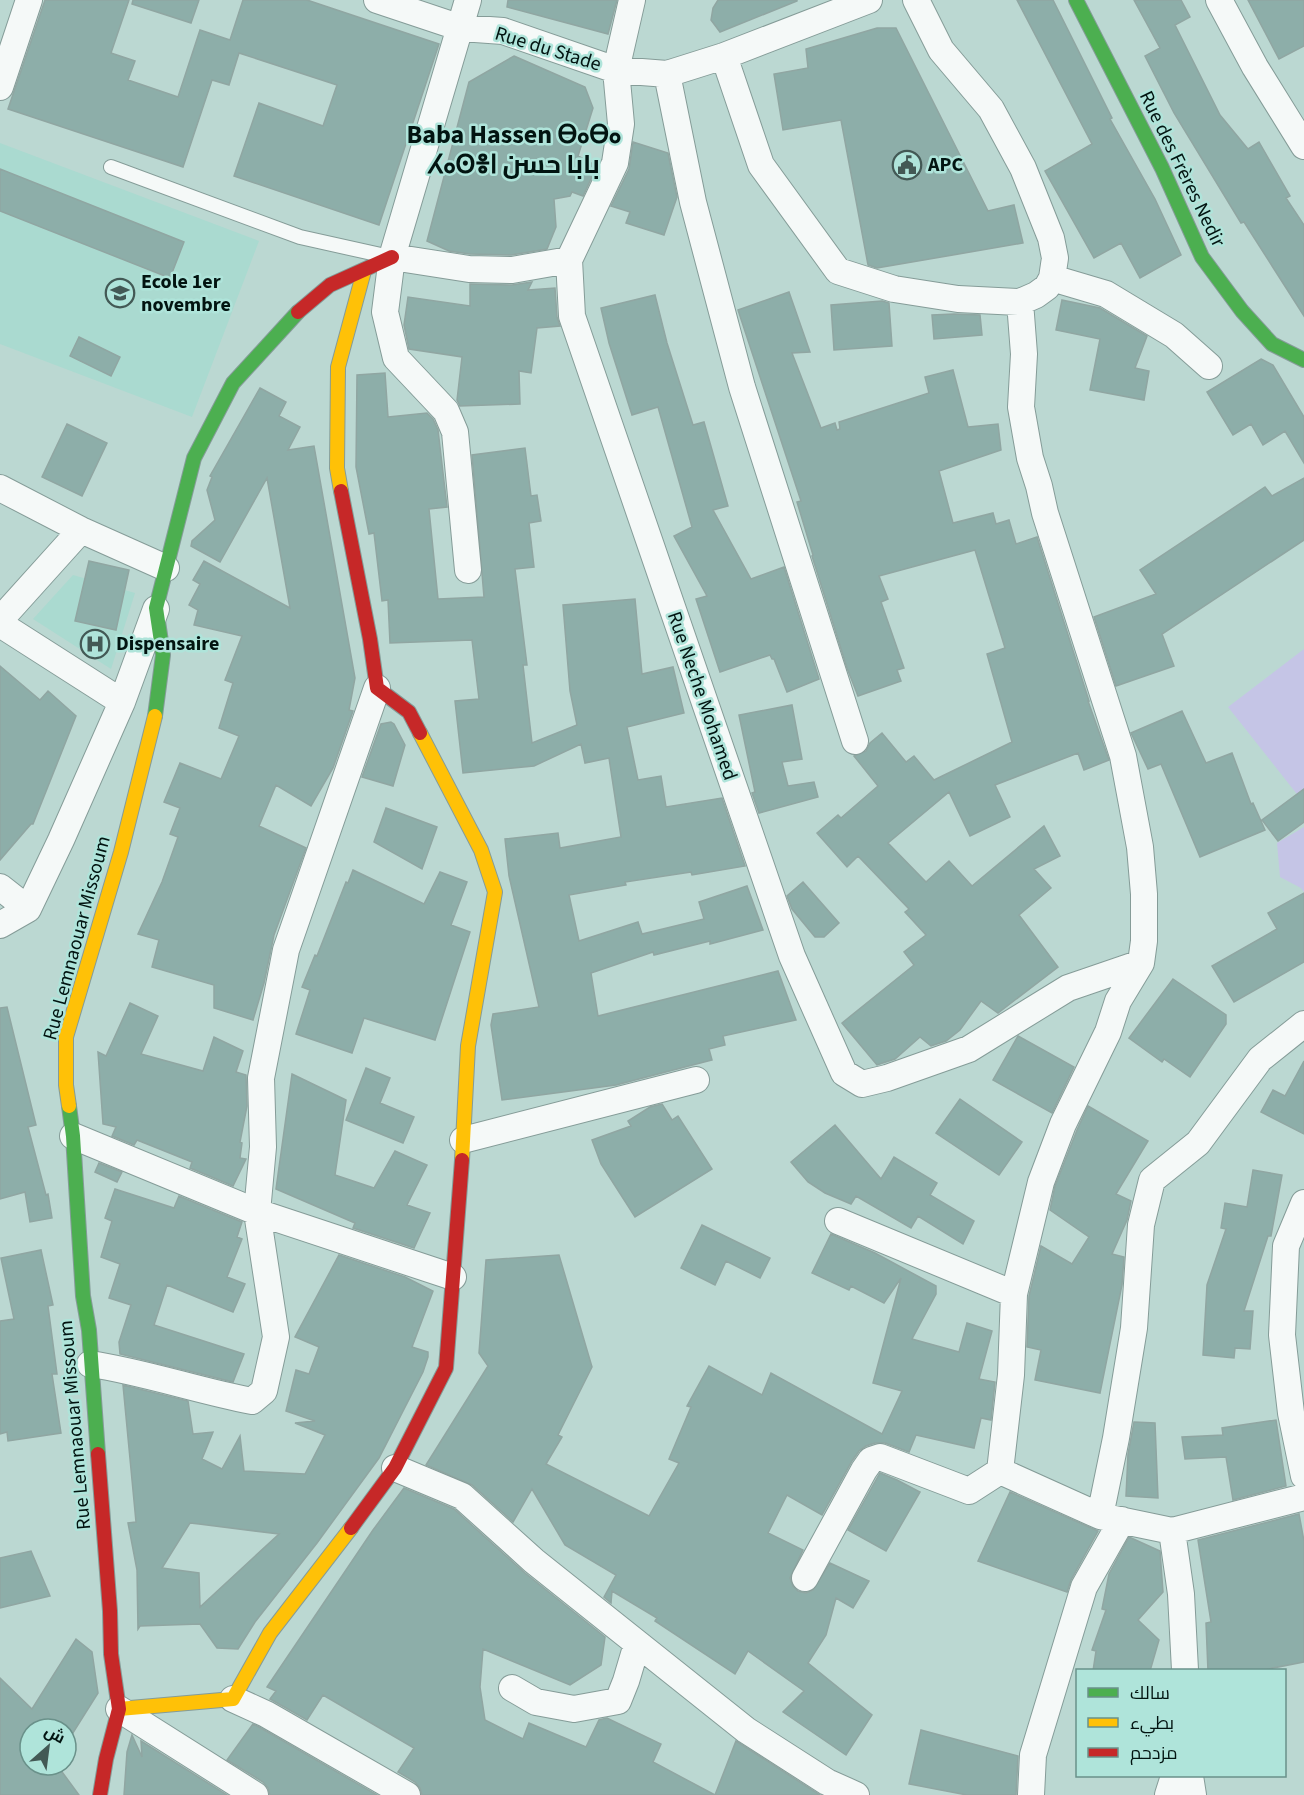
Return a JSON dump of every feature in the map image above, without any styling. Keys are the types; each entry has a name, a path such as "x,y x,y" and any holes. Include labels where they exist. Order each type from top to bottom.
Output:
{"street":[{"path":"0,87 29,0"},
{"name":"Rue du Stade","path":"377,0 461,28 503,31 616,70 667,74"},
{"path":"468,0 392,257 385,312 396,358 446,411 455,432 468,570"},
{"path":"392,257 470,269 512,270 568,260 615,163 621,124 616,70 632,0"},
{"path":"855,741 742,387 693,202 667,74 724,56 868,0"},
{"path":"724,56 761,165 838,271 894,289 958,300 1020,302 1047,287 1052,278 1056,258 1051,238 1023,168 991,109 941,50 915,0"},
{"name":"Rue des Frères Nedir","path":"1076,0 1162,168 1202,257 1242,311 1272,344 1304,360"},
{"path":"1219,0 1255,67 1304,146"},
{"name":"Rue Lemnaouar Missoum","path":"100,1795 106,1759 119,1709 111,1654 110,1611 89,1330 83,1296 73,1136 66,1085 66,1037 121,852 158,704 163,655 156,608 194,458 233,383 300,309 330,285 392,257"},
{"name":"Rue Neche Mohamed","path":"568,260 572,315 792,956 844,1073 862,1084 887,1078 969,1048 1068,988 1141,963"},
{"path":"90,1364 122,1369 252,1401 264,1391 276,1337 257,1212 263,1147 261,1078 286,950 377,688 370,639 337,468 338,366 364,271"},
{"path":"1052,278 1106,294 1174,335 1209,366"},
{"path":"1000,1471 1011,1375 1014,1294 1041,1182 1063,1124 1108,1032 1118,1001 1141,963 1144,941 1144,894 1140,848 1123,756 1045,513 1030,458 1022,407 1024,354 1020,302"},
{"path":"0,488 81,530 166,568"},
{"path":"0,620 81,530"},
{"path":"0,925 28,909 122,702 156,608"},
{"path":"0,624 122,702"},
{"path":"233,1699 270,1633 332,1554 394,1468 446,1368 468,1046 495,892 481,850 409,712 377,688"},
{"path":"0,887 28,909"},
{"path":"1031,1795 1033,1755 1084,1587 1111,1518 1116,1438 1134,1328 1140,1226 1152,1180 1198,1143 1260,1059 1304,1024"},
{"path":"463,1140 696,1080"},
{"path":"73,1136 257,1212 453,1277"},
{"path":"1304,1203 1286,1246 1282,1335 1291,1413 1304,1476"},
{"path":"838,1221 1014,1294"},
{"path":"805,1578 871,1460 880,1457 969,1491 1000,1471"},
{"path":"394,1468 462,1496 534,1561 746,1730 828,1788 856,1795"},
{"path":"1000,1471 1111,1518 1173,1531 1304,1497"},
{"path":"1173,1531 1181,1594 1185,1669"},
{"path":"512,1688 536,1702 574,1709 618,1701 637,1644"},
{"path":"119,1709 233,1699 266,1714 407,1795"},
{"path":"119,1709 255,1795"},
{"path":"1168,1795 1174,1777"},
{"path":"1190,1777 1193,1795"}],"lane":[{"path":"111,167 300,237 392,257"}],"shaded area":[{"name":"Ecole 1er novembre","path":"0,143 259,241 192,417 0,344"},
{"name":"Dispensaire","path":"73,575 135,593 111,669 33,619"},
{"path":"1304,649 1304,803 1228,707"},
{"path":"1304,827 1304,892 1301,888 1280,877 1277,843"}],"building":[{"path":"45,0 129,0 111,53 135,61 128,80 178,97 200,30 230,40 243,0 307,0 439,44 379,225 234,176 259,103 323,126 337,85 239,53 229,85 212,80 183,167 8,109"},
{"path":"133,0 199,0 191,23 132,4"},
{"path":"508,0 617,0 608,34 507,7"},
{"path":"718,0 797,1 720,32 711,20 713,8"},
{"path":"1017,0 1053,0 1112,118 1110,119 1155,199 1181,255 1140,278 1121,243 1094,258 1045,171 1092,144"},
{"path":"1134,0 1181,0 1190,17 1175,25 1220,115 1248,149 1259,142 1290,196 1286,198 1304,225 1304,316 1244,222 1241,223 1174,113 1145,56 1160,48"},
{"path":"1248,0 1304,0 1304,46 1279,59"},
{"name":"APC","path":"877,28 896,28 988,211 1014,205 1023,243 877,268 868,265 841,120 783,130 774,74 808,68 806,49"},
{"path":"514,56 585,87 593,108 578,156 597,166 583,196 572,192 570,196 554,199 556,227 547,249 511,255 449,251 427,241 469,82"},
{"path":"633,142 668,153 677,197 664,235 626,223 630,212 611,206 629,169"},
{"path":"0,169 184,242 170,278 0,211"},
{"path":"532,282 528,290 555,288 557,317 560,326 537,328 531,373 519,371 520,404 460,406 457,400 462,357 409,349 404,325 408,297 470,306 470,284 512,285"},
{"path":"789,292 810,352 792,353 821,428 835,423 837,430 840,429 839,422 929,393 925,377 953,370 968,427 998,424 1001,450 939,471 953,523 993,513 996,524 1009,520 1016,544 1037,537 1088,701 1109,760 1084,770 1078,753 995,785 1010,817 970,836 949,792 888,843 926,882 949,861 972,886 1044,826 1060,856 1034,869 1051,888 1019,915 1058,967 998,1013 981,1001 960,1030 946,1041 931,1046 920,1037 895,1059 877,1065 842,1023 914,965 904,952 926,935 905,912 909,909 858,856 847,867 817,833 838,815 841,818 878,786 854,756 866,751 870,743 882,733 906,762 914,756 934,780 1012,742 987,654 1005,648 975,550 879,576 888,599 881,602 904,668 897,670 901,681 858,696 812,556 797,502 801,501 738,310"},
{"path":"655,295 667,343 693,425 704,422 728,506 713,510 751,579 784,567 819,679 787,692 774,659 770,655 720,672 696,599 707,596 674,536 692,527 658,407 632,415 609,343 601,308"},
{"path":"1062,300 1100,308 1147,336 1135,368 1149,371 1144,400 1090,390 1100,339 1056,330"},
{"path":"882,301 889,303 892,346 834,350 831,305"},
{"path":"932,315 980,315 982,335 934,339"},
{"path":"79,337 120,357 111,376 70,356"},
{"path":"1261,359 1273,365 1304,417 1304,463 1285,431 1263,445 1251,424 1233,435 1207,392"},
{"path":"385,373 388,417 427,413 438,430 447,507 429,509 438,599 484,597 472,455 525,448 531,496 537,495 541,521 529,523 534,567 515,569 527,665 523,665 532,743 577,725 570,691 563,605 635,599 642,674 673,667 684,713 627,727 638,780 661,776 666,807 722,798 745,866 692,875 691,872 625,882 626,885 569,895 579,941 638,922 642,934 704,919 699,902 747,886 763,930 710,944 710,941 654,955 653,952 591,973 598,1016 778,971 796,1020 723,1036 725,1045 709,1049 712,1060 616,1085 502,1100 491,1025 493,1014 539,1007 509,876 505,839 558,833 560,848 621,837 609,758 585,763 581,744 534,766 463,773 455,701 479,699 472,640 390,643 388,600 382,601 374,533 369,534 356,467 357,375"},
{"path":"260,388 286,402 279,416 300,427 288,450 314,446 355,678 349,710 353,711 333,768 311,806 276,785 259,826 306,848 274,935 264,983 253,1020 214,1008 214,985 152,967 159,940 138,934 162,882 178,837 170,834 180,808 164,802 180,763 221,779 239,736 219,728 233,683 225,680 242,636 194,625 198,610 189,605 200,584 193,580 204,561 290,608 267,478 220,562 191,546 192,541 215,520 207,490 212,477 210,476"},
{"path":"67,424 107,443 82,496 42,477"},
{"path":"1304,478 1304,540 1162,634 1174,666 1116,686 1094,617 1156,594 1140,570 1265,487 1272,496"},
{"path":"89,561 129,570 116,630 75,621"},
{"path":"0,666 40,700 48,691 76,716 33,824 0,860"},
{"path":"792,705 802,759 782,762 788,786 814,782 818,797 759,813 752,793 755,792 739,715"},
{"path":"1182,711 1206,763 1232,753 1251,804 1253,803 1265,830 1200,857 1161,764 1148,769 1131,733"},
{"path":"391,722 405,745 393,786 362,777 381,724"},
{"path":"1304,789 1304,822 1278,841 1262,820"},
{"path":"386,808 437,827 422,869 374,842"},
{"path":"353,870 424,904 440,872 467,882 451,925 470,932 435,1040 364,1018 352,1053 296,1034 310,990 302,987"},
{"path":"803,882 839,923 824,937 815,937 792,909 787,896"},
{"path":"1304,893 1304,962 1234,1002 1212,966 1277,929 1268,913"},
{"path":"1173,979 1226,1015 1226,1024 1190,1077 1164,1059 1162,1062 1129,1038"},
{"path":"130,1003 158,1016 141,1054 203,1071 214,1037 243,1051 236,1072 246,1075 247,1106 240,1142 242,1143 240,1158 246,1159 233,1186 190,1168 192,1162 137,1140 134,1145 112,1136 116,1127 103,1124 98,1052 106,1056"},
{"path":"7,1007 36,1125 28,1127 46,1195 48,1194 52,1218 30,1222 25,1192 0,1199 0,1008"},
{"path":"1018,1036 1074,1067 1052,1113 993,1080"},
{"path":"1304,1061 1304,1134 1261,1112 1273,1090 1285,1096"},
{"path":"366,1068 390,1078 380,1103 414,1117 403,1143 346,1120"},
{"path":"292,1074 346,1100 335,1175 374,1188 395,1151 427,1165 407,1205 430,1213 414,1248 353,1228 355,1223 276,1189"},
{"path":"960,1099 1022,1142 999,1175 936,1133"},
{"path":"662,1104 672,1120 678,1116 712,1169 635,1217 601,1164 592,1140 631,1126 628,1121 650,1107"},
{"path":"1088,1106 1148,1141 1116,1194 1131,1201 1127,1220 1112,1254 1124,1257 1122,1285 1100,1393 1035,1380 1041,1350 1027,1347 1029,1296 1041,1246 1072,1264 1089,1237 1050,1210 1055,1186"},
{"path":"835,1125 881,1179 894,1157 937,1183 930,1195 974,1221 963,1244 918,1216 911,1228 856,1196 851,1204 825,1193 808,1182 791,1162"},
{"path":"99,1163 122,1172 117,1182 95,1172"},
{"path":"1253,1170 1282,1175 1271,1236 1268,1236 1244,1311 1253,1311 1250,1349 1235,1348 1234,1358 1203,1355 1207,1285 1226,1229 1221,1228 1225,1203 1247,1207"},
{"path":"115,1189 174,1208 179,1196 242,1222 237,1237 242,1239 227,1277 245,1284 233,1312 167,1285 154,1325 244,1354 233,1382 120,1354 119,1342 131,1305 109,1298 120,1264 101,1257 112,1221 105,1218"},
{"path":"702,1225 770,1258 760,1278 726,1261 715,1285 681,1268"},
{"path":"831,1234 875,1253 936,1286 936,1294 912,1339 959,1352 967,1323 992,1331 979,1379 995,1382 991,1420 981,1418 974,1448 916,1435 909,1452 885,1443 866,1446 852,1461 822,1515 787,1495 768,1533 803,1550 790,1578 798,1591 806,1593 813,1590 830,1563 869,1581 853,1608 836,1598 826,1635 808,1663 872,1715 846,1755 783,1712 804,1691 748,1651 735,1674 655,1621 657,1618 612,1591 611,1603 604,1597 616,1575 565,1545 532,1489 513,1522 472,1485 426,1465 488,1366 479,1353 486,1260 559,1255 592,1367 558,1435 562,1437 546,1464 649,1516 679,1463 669,1459 691,1407 687,1406 709,1366 762,1395 771,1373 882,1434 902,1391 873,1383 901,1278 884,1303 851,1286 849,1290 812,1273"},
{"path":"41,1250 53,1305 48,1306 57,1374 52,1374 61,1433 8,1441 7,1432 0,1434 0,1321 14,1319 1,1258"},
{"path":"339,1255 405,1277 433,1291 412,1347 428,1352 428,1357 423,1372 379,1458 317,1543 255,1622 238,1649 217,1648 200,1624 140,1626 138,1629 137,1570 128,1523 136,1522 123,1385 188,1401 193,1434 213,1432 202,1459 222,1469 240,1436 244,1471 305,1474 325,1435 295,1423 315,1421 286,1411 296,1370 309,1374 319,1347 295,1337","holes":["190,1523 279,1534 200,1607 199,1573 162,1568"]},
{"path":"1276,1420 1286,1486 1233,1500 1226,1457 1185,1459 1182,1437 1223,1435 1222,1428"},
{"path":"1134,1422 1155,1423 1158,1498 1126,1496 1128,1454"},
{"path":"880,1473 920,1492 886,1551 848,1530"},
{"path":"404,1488 454,1509 525,1573 605,1637 601,1665 570,1685 483,1649 480,1687 485,1720 523,1739 529,1723 586,1747 599,1720 607,1718 661,1744 653,1762 715,1795 422,1795 415,1782 398,1772 414,1748 323,1695 307,1720 270,1699 276,1691 267,1687"},
{"path":"1010,1492 1098,1531 1071,1580 1067,1592 978,1561"},
{"path":"1299,1514 1304,1541 1304,1662 1268,1669 1208,1669 1206,1623 1211,1622 1198,1540"},
{"path":"1129,1537 1160,1551 1163,1592 1138,1620 1159,1640 1151,1669 1093,1669 1096,1651 1092,1650 1106,1610 1102,1609 1109,1574"},
{"path":"31,1551 50,1596 0,1608 0,1558"},
{"path":"76,1639 92,1652 98,1693 78,1725 78,1717 18,1717 18,1777 66,1777 79,1795 0,1795 0,1678 32,1709"},
{"path":"253,1724 377,1795 270,1795 263,1782 227,1760"},
{"path":"921,1730 1018,1756 1016,1795 967,1795 909,1784"},
{"path":"132,1735 142,1757 141,1741 227,1795 124,1795 127,1752"},
{"path":"736,1741 820,1795 715,1795"}],"traffic: fast":[{"path":"1076,0 1162,168 1202,257 1242,311 1272,344 1304,360"},
{"path":"155,716 163,655 156,608 194,458 233,383 298,312"},
{"path":"69,1106 83,1296 89,1330 98,1454"}],"traffic: slow":[{"path":"341,491 337,468 338,367 364,271"},
{"path":"69,1106 66,1085 66,1037 121,852 155,716"},
{"path":"420,733 481,850 495,892 468,1046 462,1160"},
{"path":"119,1709 233,1699 270,1633 351,1528"}],"traffic: jam":[{"path":"298,312 330,285 392,257"},
{"path":"341,491 370,639 377,688 409,712 420,733"},
{"path":"351,1528 395,1468 446,1368 462,1160"},
{"path":"98,1454 111,1654 119,1709 106,1759 100,1795"}],"place":[{"name":"APC","path":"907,165"},
{"name":"Ecole 1er novembre","path":"120,293"},
{"name":"Dispensaire","path":"95,644"}],"district":[{"name":"Baba Hassen ⴱⴰⴱⴰ ⵃⴰⵙⴻⵏ بابا حسن","path":"514,149"}]}
